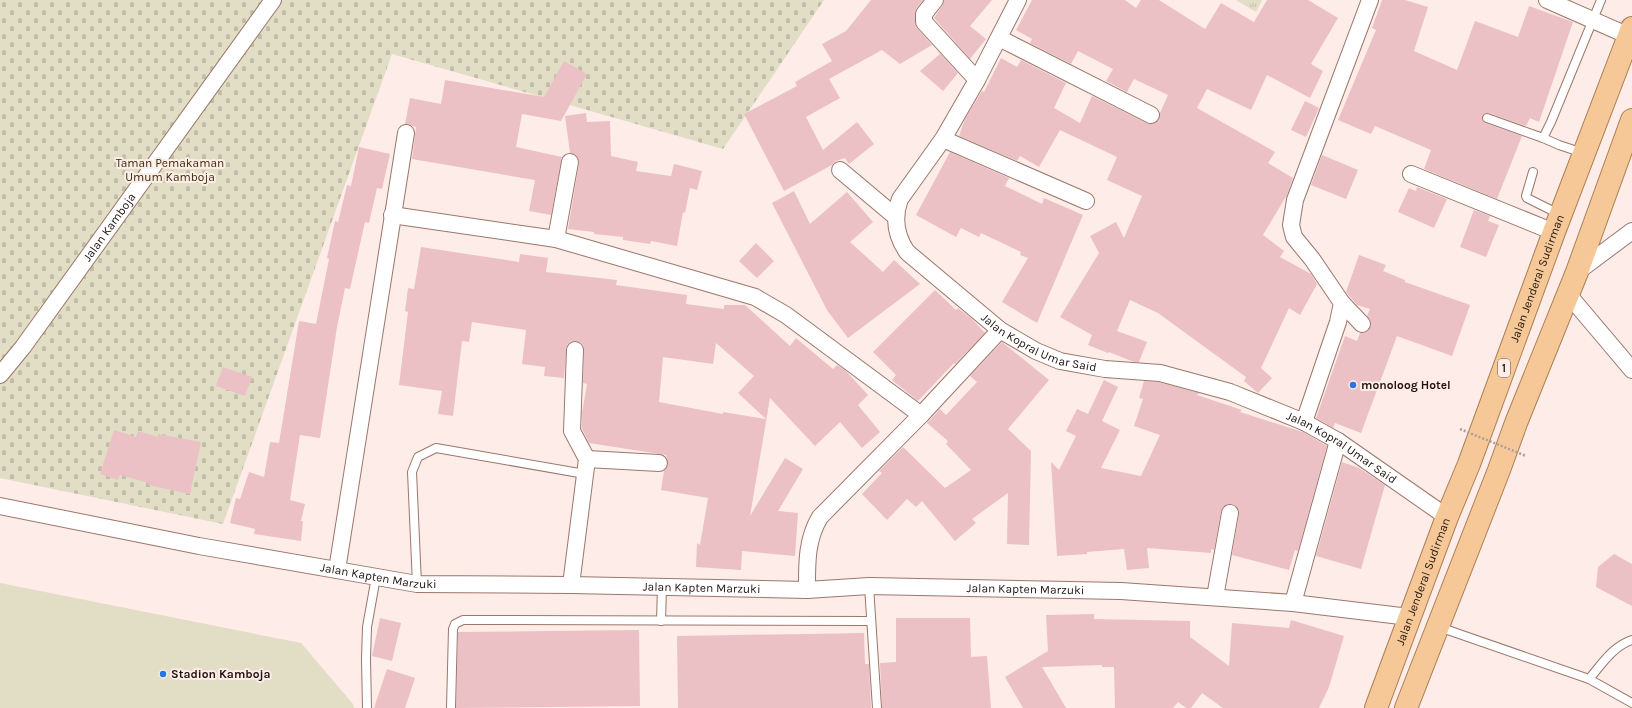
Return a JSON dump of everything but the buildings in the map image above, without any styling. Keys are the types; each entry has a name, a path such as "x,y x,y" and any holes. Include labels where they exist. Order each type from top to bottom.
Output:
{"highway":[{"name":"Jalan Jenderal Sudirman","path":"1376,708 1447,517 1470,464 1557,223 1630,32"},
{"path":"1406,708 1567,293 1577,272 1632,120"}],"street":[{"name":"Jalan Kamboja","path":"0,375 28,340 273,0"},
{"path":"935,0 924,14 924,22 977,80"},
{"name":"Jalan Kopral Umar Said","path":"1018,0 977,80 943,139 900,200 896,217 896,226 902,244 911,257 1000,330 1036,351 1060,361 1105,369 1160,373 1230,392 1304,422 1338,441 1447,517"},
{"path":"1362,324 1342,303 1312,259 1294,237 1291,225 1295,200 1370,0"},
{"path":"1547,0 1592,20 1630,32"},
{"path":"999,38 1151,115"},
{"path":"337,570 406,133"},
{"path":"943,139 1086,201"},
{"path":"556,239 570,162"},
{"path":"840,170 896,217"},
{"path":"1411,174 1557,223"},
{"path":"392,215 556,239 755,297 786,315 921,415"},
{"path":"1577,272 1632,231"},
{"path":"1567,293 1632,370"},
{"path":"1304,422 1338,322 1342,303"},
{"path":"807,590 808,549 812,534 820,517 921,415 1000,330"},
{"path":"572,585 586,467 572,431 575,350"},
{"path":"1293,603 1338,441"},
{"path":"586,467 659,463"},
{"name":"Jalan Kapten Marzuki","path":"0,506 199,546 417,584 572,585 807,590 869,586 1121,591 1293,603 1409,616"},
{"path":"1215,597 1230,513"}],"lane":[{"path":"1543,138 1601,0"},
{"path":"1487,118 1543,138 1559,146 1584,153"},
{"path":"1533,172 1526,196 1557,223"},
{"path":"417,584 412,472 418,457 436,448 586,467"},
{"path":"367,708 367,627 376,577"},
{"path":"869,586 877,708"},
{"path":"661,621 662,587"},
{"path":"451,708 452,633 455,624 458,621 871,622"},
{"path":"1438,627 1589,679 1632,703"},
{"path":"1589,679 1615,649 1622,643 1632,640"}],"path":[{"path":"1460,429 1526,456"}],"green space":[{"name":"Taman Pemakaman Umum Kamboja","path":"0,0 824,0 723,149 392,54 223,524 0,478"},
{"path":"1236,0 1262,0 1256,12"},
{"name":"Stadion Kamboja","path":"0,583 301,643 353,704 354,708 0,708"}],"place":[{"name":"monoloog Hotel","path":"1353,385"},
{"name":"Stadion Kamboja","path":"163,674"}]}
